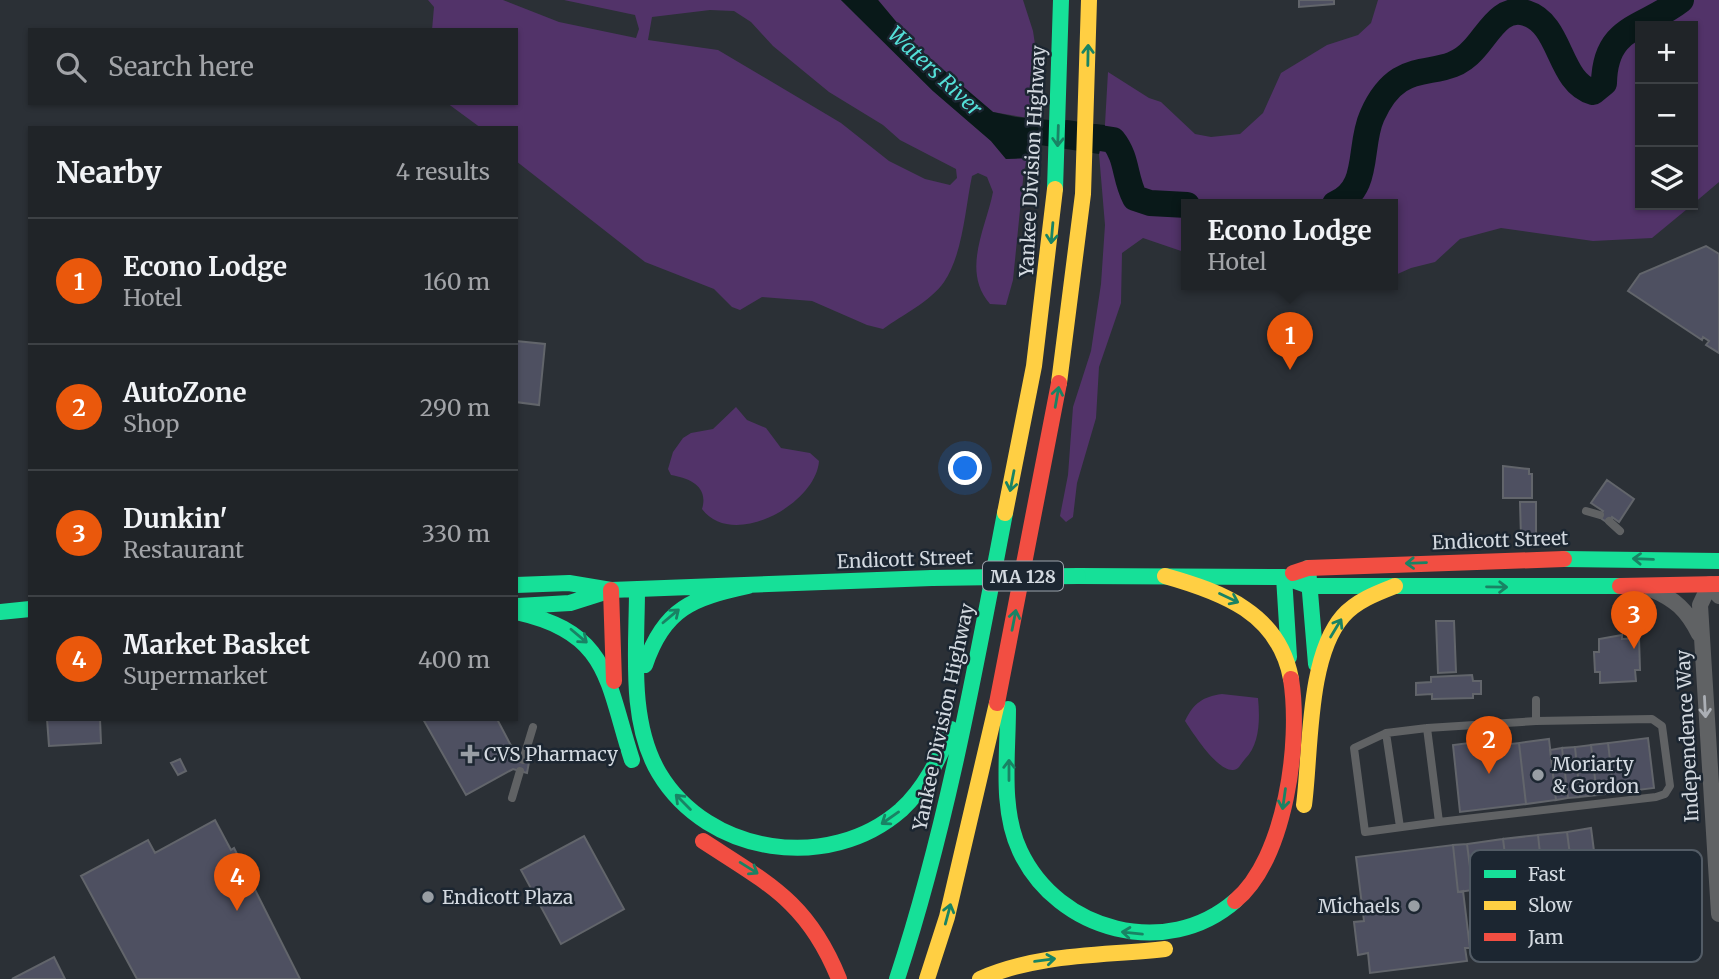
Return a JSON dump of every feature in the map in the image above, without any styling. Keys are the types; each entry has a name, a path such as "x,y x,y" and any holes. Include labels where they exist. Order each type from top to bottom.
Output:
{"main road":[{"name":"Yankee Division Highway","path":"897,979 941,836 1036,355 1050,257 1057,164 1061,0"},
{"name":"MA 128","path":"927,979 966,843 1008,654 1066,345 1085,166 1089,0"},
{"name":"Endicott Street","path":"1284,577 1308,568 1574,559 1715,561"},
{"path":"1715,561 1716,588"},
{"path":"1308,568 1318,692"},
{"path":"1165,576 1216,592 1251,609 1273,634 1290,671"},
{"name":"Endicott Street","path":"518,585 569,583 611,590 637,590 932,578 1165,576 1284,577 1309,586 1716,588"},
{"path":"1008,654 1009,798 1020,851 1031,873 1063,905 1115,931 1159,934 1203,922 1244,894 1262,870 1274,844 1287,783 1292,726 1284,577"},
{"path":"639,700 650,646 664,620 693,601 748,586"},
{"path":"1300,822 1326,647 1344,615 1376,594 1395,586"},
{"path":"611,590 615,701"},
{"name":"Endicott Street","path":"518,606 570,603 611,590"},
{"path":"637,590 639,700 643,735 655,766 672,792 692,812 736,839 762,847 808,849 862,835 888,820 919,791 942,754 979,653"},
{"path":"0,612 26,611"},
{"path":"518,612 552,620 585,641 606,673 625,741 641,779"},
{"path":"689,831 767,880 802,911 827,949 839,979"},
{"path":"1206,938 1232,923 1271,886"},
{"path":"980,979 1000,969 1027,962 1146,952 1188,944"}],"street":[{"name":"Independence Way","path":"1645,586 1672,598 1687,611 1702,639"},
{"name":"Independence Way","path":"1716,588 1700,605 1719,914"}],"lane":[{"path":"1586,511 1600,515"},
{"path":"1609,521 1620,531"},
{"path":"1536,700 1536,721"},
{"path":"1652,719 1662,726 1670,786 1665,794 1656,797 1365,832 1354,748 1386,733 1427,728 1536,721 1652,719"},
{"path":"523,760 533,727"},
{"path":"1427,728 1439,822"},
{"path":"1386,733 1400,827"},
{"path":"512,798 520,771"}],"shaded area":[{"path":"428,0 503,0 559,22 636,38 639,29 635,15 564,0 841,0 933,91 991,141 1006,159 1029,158 1024,170 1013,280 1006,305 990,304 977,278 978,249 993,192 987,177 978,173 972,176 959,245 944,282 924,302 883,329 867,325 812,301 762,297 740,310 732,307 714,289 645,262 518,163 518,126 478,126 450,105 518,105 518,28 432,28 434,7","holes":["710,10 734,11 751,22 773,46 829,92 883,125 900,140 956,169 957,178 950,185 925,179 889,161 841,123 718,50 648,40 652,17"]},
{"path":"878,0 1023,0 1033,31 1037,58 1030,77 1037,106 1034,119 993,112 919,49"},
{"path":"1378,0 1719,0 1719,182 1698,200 1698,21 1635,21 1635,210 1686,210 1652,238 1593,241 1501,228 1460,239 1435,262 1398,274 1398,199 1181,199 1181,251 1143,238 1122,253 1121,303 1099,367 1096,418 1077,483 1073,517 1066,522 1060,516 1068,475 1073,407 1091,351 1101,284 1105,225 1099,154 1105,124 1108,72 1149,98 1161,102 1195,134 1211,137 1240,134 1263,113 1281,73 1327,45 1358,35 1371,23"},
{"path":"736,407 747,420 766,428 781,448 810,453 819,461 814,477 804,492 789,506 752,523 733,525 716,520 702,509 703,494 700,489 691,481 671,475 668,469 673,452 683,438 691,433 713,429"},
{"path":"1222,694 1258,698 1259,723 1254,746 1235,770 1227,769 1213,758 1185,721 1199,702"}],"water":[{"path":"841,0 878,0 919,49 993,112 1016,117 1105,125 1099,154 1040,145 1029,158 1006,159 991,141 933,91"}],"building":[{"path":"1299,0 1334,0 1334,4 1299,7"},
{"path":"1706,246 1719,254 1719,353 1706,345 1709,341 1703,337 1702,340 1628,291 1640,274"},
{"path":"518,341 545,344 539,405 518,402"},
{"path":"1503,466 1529,469 1529,474 1532,474 1532,498 1503,498"},
{"path":"1607,480 1634,499 1619,522 1612,517 1608,523 1599,517 1603,511 1591,503"},
{"path":"1520,502 1536,502 1536,537 1521,538"},
{"path":"1436,621 1454,621 1456,672 1438,673"},
{"path":"1622,635 1622,639 1639,638 1640,670 1635,670 1636,681 1600,683 1600,672 1595,672 1594,652 1599,652 1599,639"},
{"path":"1472,675 1473,681 1481,681 1481,694 1473,694 1473,698 1432,699 1432,694 1416,695 1416,683 1431,682 1431,677"},
{"path":"47,721 100,721 101,743 49,746"},
{"name":"CVS Pharmacy","path":"424,721 498,721 518,759 529,762 527,773 513,769 466,795"},
{"path":"1648,738 1654,788 1614,793 1608,743"},
{"path":"1502,739 1502,745 1519,743 1526,804 1460,812 1453,745"},
{"name":"Moriarty & Gordon","path":"1549,739 1556,800 1526,804 1519,743"},
{"path":"1608,743 1614,793 1597,795 1591,745"},
{"path":"1591,745 1597,795 1580,797 1575,747"},
{"path":"1575,747 1580,797 1568,798 1562,748"},
{"path":"1562,748 1568,798 1556,800 1550,750"},
{"path":"180,759 186,771 178,775 171,763"},
{"path":"215,820 231,850 234,848 300,979 137,979 81,876 148,840 155,853"},
{"path":"1591,828 1594,850 1569,850 1567,832"},
{"path":"1567,832 1569,850 1540,850 1538,835"},
{"path":"1538,835 1540,850 1504,850 1503,839"},
{"path":"584,836 624,909 561,944 521,870"},
{"path":"1503,839 1504,850 1470,850 1470,867 1467,844"},
{"path":"1467,844 1470,890 1458,892 1453,845"},
{"name":"Michaels","path":"1453,845 1458,892 1463,891 1470,948 1465,948 1467,961 1370,973 1368,953 1358,955 1354,922 1364,921 1356,857"},
{"path":"54,957 65,979 12,979"}],"waterway":[{"name":"Waters River","path":"1343,199 1354,188 1359,178 1368,128 1383,96 1408,76 1461,60 1502,17 1517,12 1538,19 1554,40 1573,77 1593,92 1604,83 1606,64 1619,39 1681,0"},
{"name":"Waters River","path":"1067,133 1113,140 1121,154 1135,198 1150,203 1181,205"}],"traffic: fast":[{"path":"1055,189 1061,0"},
{"path":"897,979 915,922 945,806 1005,513"},
{"path":"1564,559 1719,561"},
{"path":"1308,568 1316,664"},
{"path":"1078,576 1284,577 1309,586 1620,586"},
{"path":"932,578 1078,576"},
{"path":"1284,577 1289,657"},
{"path":"518,585 569,583 611,590 932,578"},
{"path":"645,665 661,630 671,618 696,601 748,586"},
{"path":"518,606 570,603 611,590"},
{"path":"637,590 636,684 642,731 649,753 659,773 681,801 707,822 738,837 771,846 806,848 840,842 872,830 901,810 917,792 936,762 951,729"},
{"path":"0,612 28,609"},
{"path":"518,613 547,621 570,633 587,647 600,664 609,684 632,760"},
{"path":"1008,709 1006,782 1014,835 1037,879 1060,901 1087,918 1116,928 1147,932 1178,929 1208,919 1235,901"}],"traffic: slow":[{"path":"1059,383 1083,194 1089,0"},
{"path":"1005,513 1034,366 1055,189"},
{"path":"1165,576 1227,598 1261,622 1274,637 1284,656 1291,679"},
{"path":"1304,805 1317,680 1331,634 1343,616 1354,606 1395,586"},
{"path":"927,979 947,917 997,703"},
{"path":"980,979 1025,964 1048,960 1165,949"}],"traffic: jam":[{"path":"997,703 1059,383"},
{"path":"1293,573 1308,568 1564,559"},
{"path":"1620,586 1719,584"},
{"path":"611,590 614,681"},
{"path":"1235,901 1252,882 1267,857 1286,798 1294,734 1291,679"},
{"path":"703,841 767,883 800,913 814,931 839,979"}],"place":[{"name":"Econo Lodge","path":"1290,370"},
{"name":"Dunkin'","path":"1634,649"},
{"name":"CVS Pharmacy","path":"470,754"},
{"name":"AutoZone","path":"1489,774"},
{"name":"Moriarty & Gordon","path":"1538,775"},
{"name":"Endicott Plaza","path":"428,897"},
{"name":"Michaels","path":"1414,906"},
{"name":"Market Basket","path":"237,911"}]}
